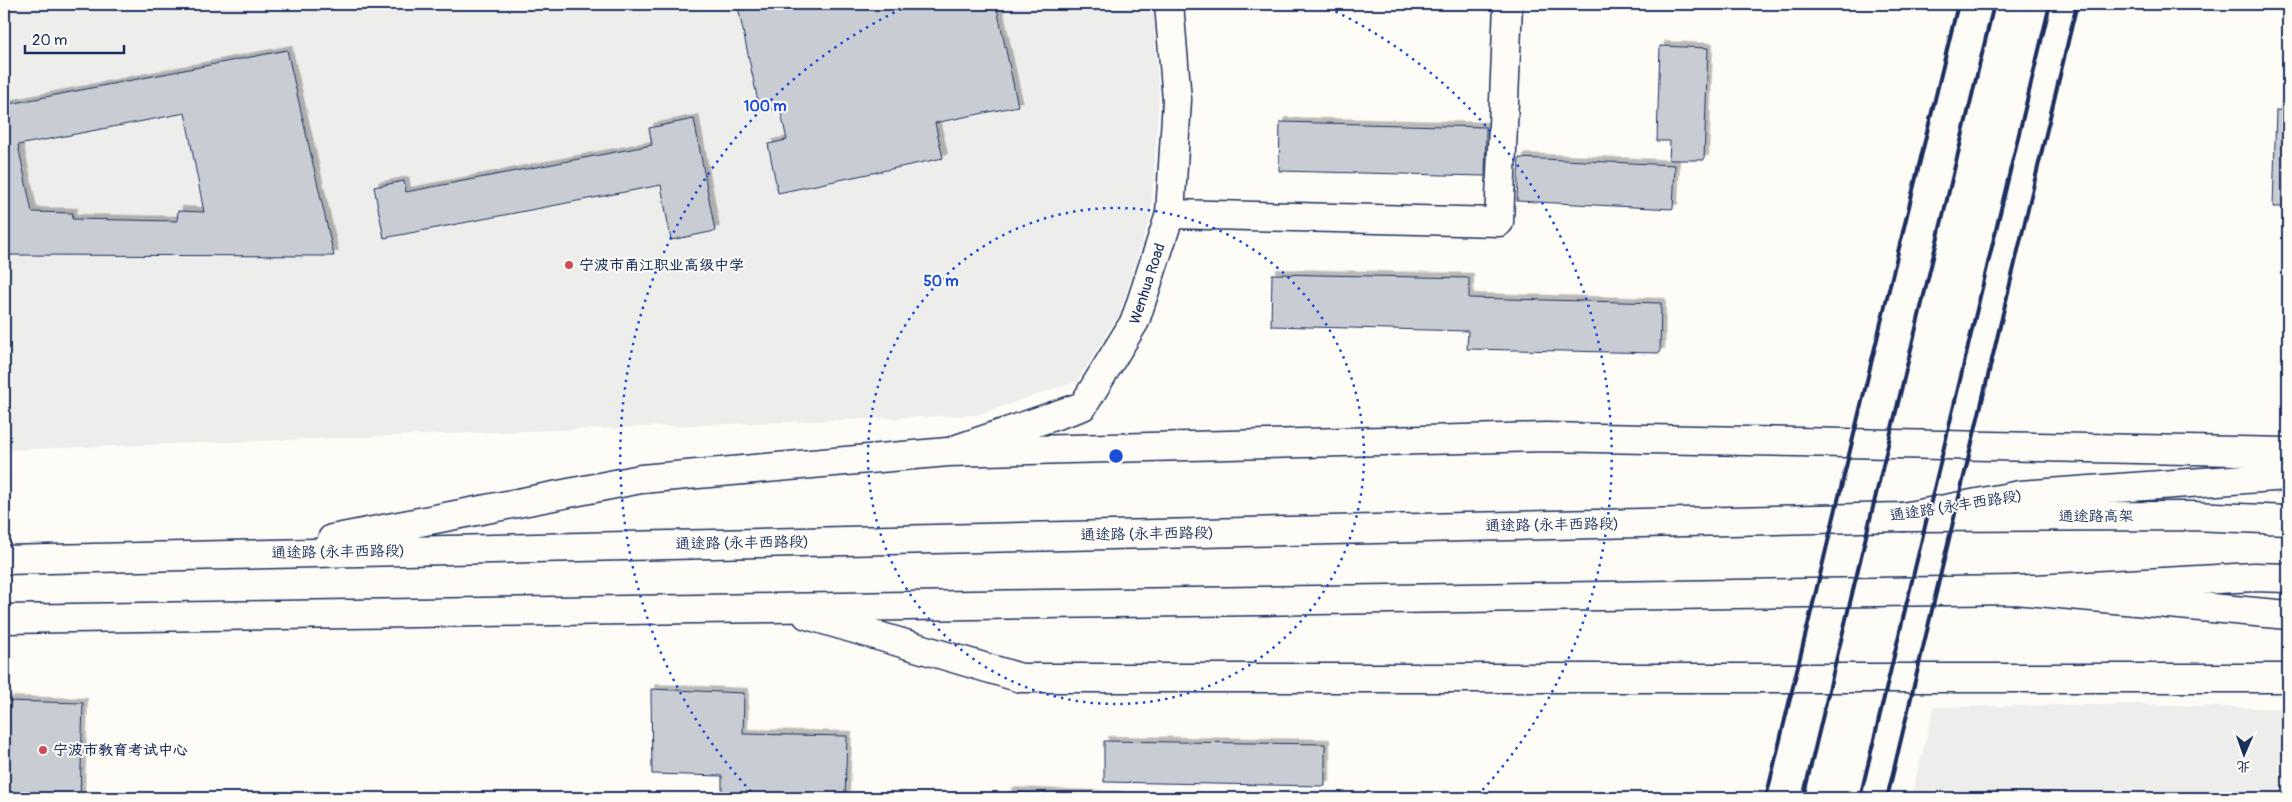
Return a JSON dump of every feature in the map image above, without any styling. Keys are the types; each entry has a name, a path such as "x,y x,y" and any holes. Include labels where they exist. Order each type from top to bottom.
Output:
{"main road":[{"name":"Wenhua Road","path":"948,452 1083,406 1135,321 1170,214 1177,100 1169,4"},
{"path":"1170,214 1499,222 1508,4"},
{"path":"258,554 641,479 948,452 1546,437 2288,452"},
{"name":"通途路 (永丰西路段)","path":"4,560 1903,517 2020,495 2288,476"},
{"name":"通途路高架","path":"1903,517 2192,516 2288,520"},
{"path":"4,619 2015,590 2254,577 2288,578"},
{"path":"2015,590 2288,614"},
{"path":"779,607 1021,678 2288,678"}],"shaded area":[{"name":"宁波市甬江职业高级中学","path":"4,4 1153,4 1159,97 1151,215 1119,315 1077,381 977,415 4,450"},
{"path":"2141,704 2288,709 2288,798 1911,798 1934,707"}],"building":[{"path":"751,4 996,4 1018,106 935,123 943,158 778,193 768,144 787,140 780,108 760,111 738,7"},
{"path":"1660,46 1708,48 1704,160 1669,160 1670,141 1657,141"},
{"path":"287,50 334,256 4,255 4,105","holes":["185,113 204,212 178,211 177,221 72,219 73,213 32,212 18,145"]},
{"path":"2276,110 2288,111 2288,207 2273,207"},
{"path":"694,119 715,231 671,240 661,185 384,238 374,187 404,181 406,192 652,145 649,128"},
{"path":"1280,122 1486,127 1485,176 1279,171"},
{"path":"1519,158 1675,165 1673,209 1517,201"},
{"path":"1272,274 1469,278 1469,298 1661,303 1660,353 1467,349 1468,331 1271,326"},
{"path":"651,689 744,693 743,734 847,736 845,798 722,798 722,776 652,774"},
{"name":"宁波市教育考试中心","path":"4,701 83,703 80,798 4,798"},
{"path":"1104,741 1325,744 1325,786 1104,782"},
{"path":"1008,792 1117,796 1117,798 1009,798"}],"railway":[{"path":"1766,798 1958,4"},
{"path":"1803,798 1994,4"},
{"path":"1860,798 2050,4"},
{"path":"1887,798 2077,4"}],"place":[{"name":"宁波市甬江职业高级中学","path":"569,265"},
{"name":"宁波市教育考试中心","path":"43,750"}]}
